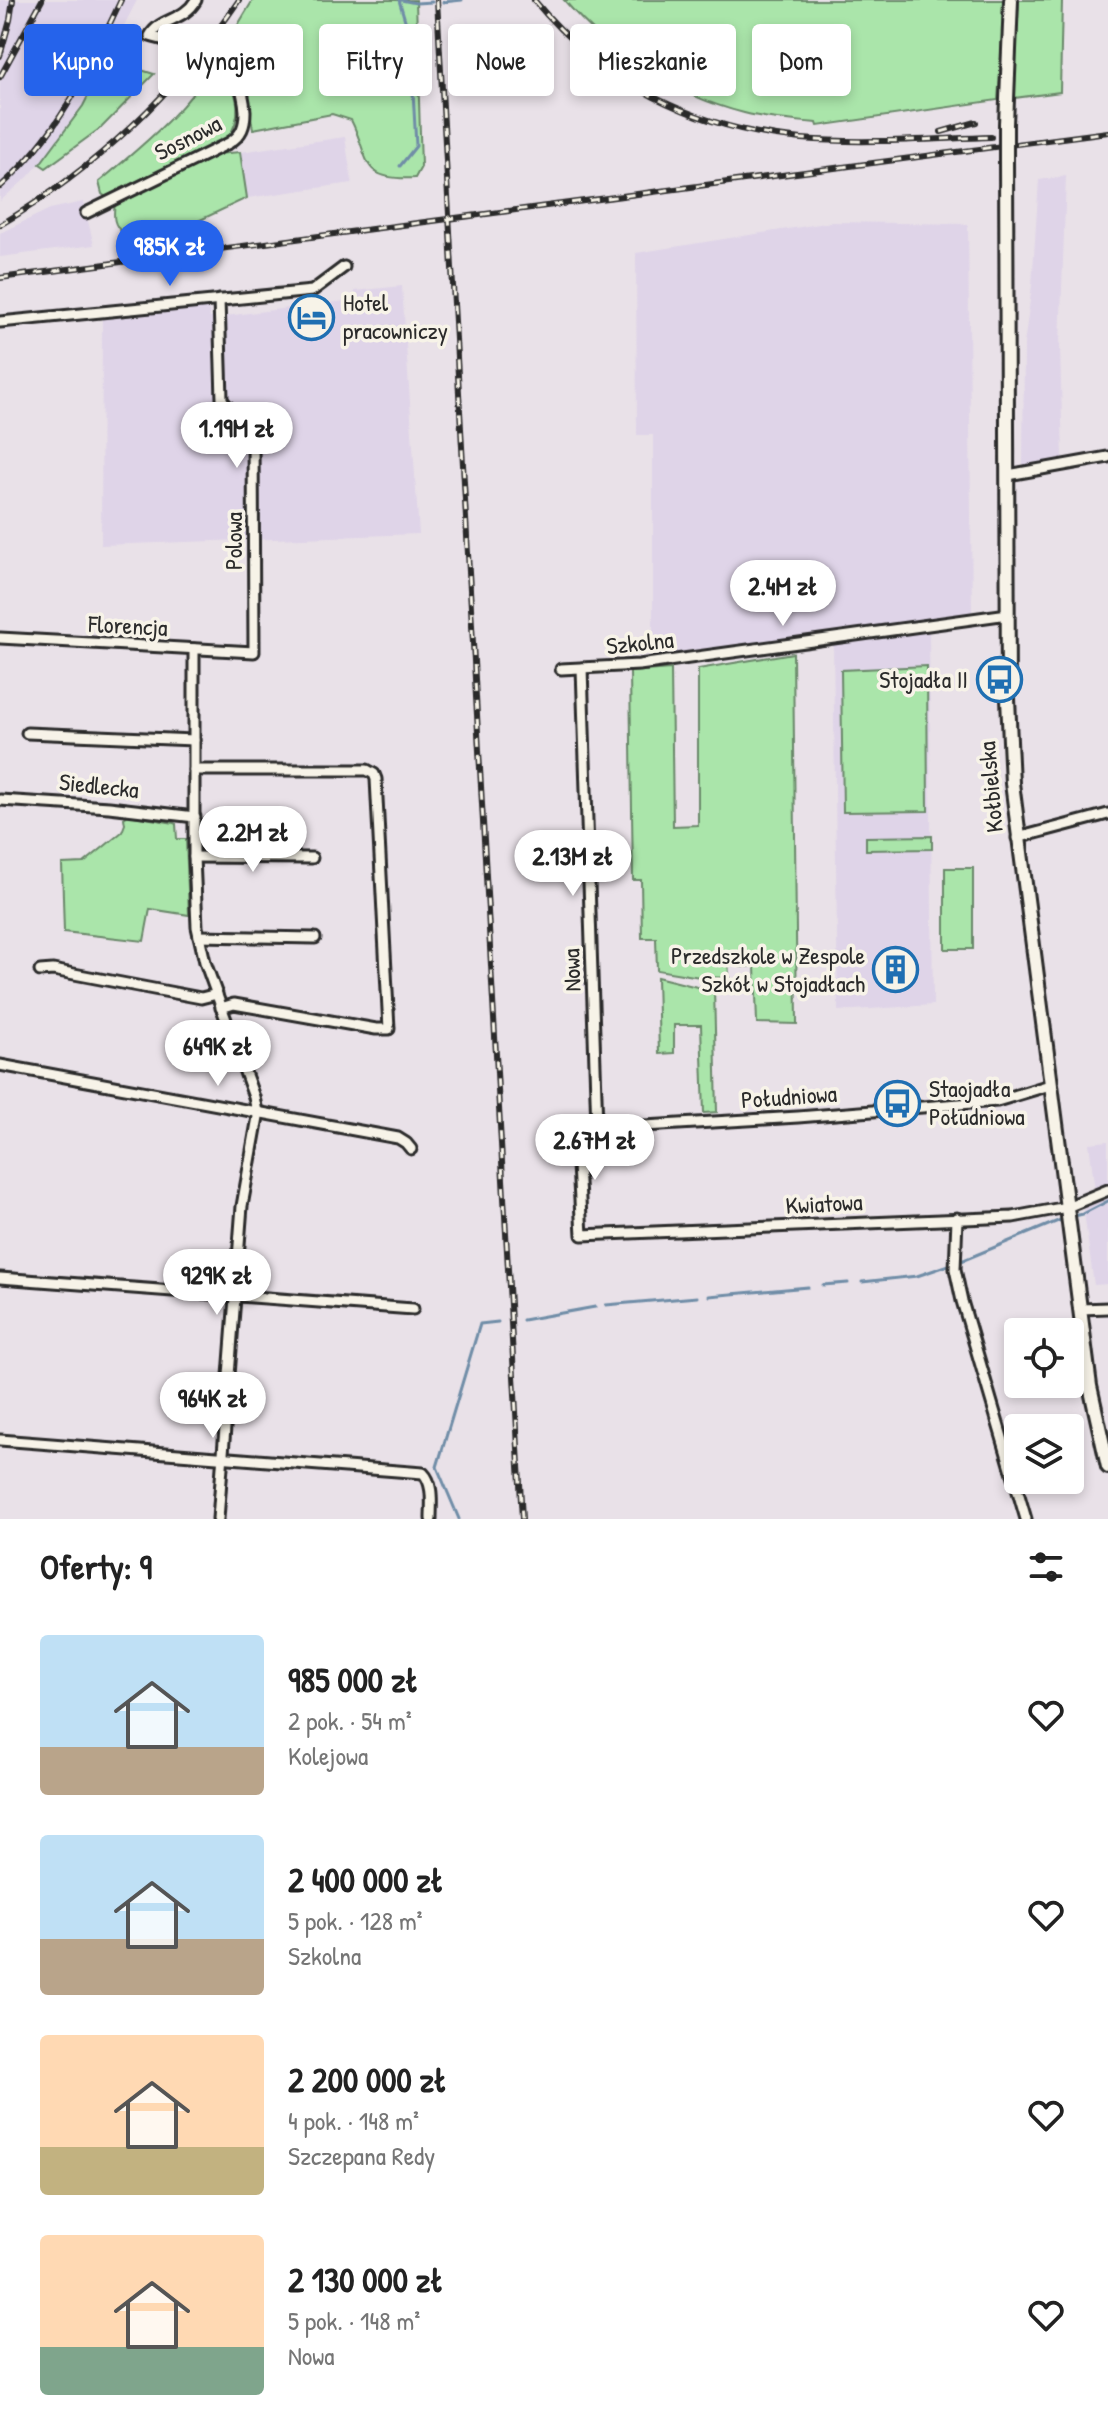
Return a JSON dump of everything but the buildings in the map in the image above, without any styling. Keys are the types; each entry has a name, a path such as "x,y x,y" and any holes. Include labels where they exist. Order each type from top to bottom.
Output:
{"street":[{"name":"Sosnowa","path":"86,213 229,143 244,128 240,86 227,64 212,54 150,36 160,25 187,12 196,0"},
{"name":"Kołbielska","path":"1011,0 1006,124 1009,730 1017,838 1050,1085 1096,1418 1108,1467"},
{"path":"0,322 312,291 344,267"},
{"name":"Polowa","path":"219,300 222,399 230,411 251,426 253,432 254,652"},
{"path":"1008,475 1108,457"},
{"name":"Szkolna","path":"561,669 639,665 1008,614"},
{"name":"Florencja","path":"0,638 254,652"},
{"path":"194,649 194,857 199,936 258,1117 242,1206 218,1519"},
{"name":"Nowa","path":"582,668 597,1127"},
{"path":"27,733 194,740"},
{"path":"194,770 367,770 376,779 389,1029 234,1004 221,1008"},
{"name":"Siedlecka","path":"0,800 93,805 195,817"},
{"path":"1017,838 1108,814"},
{"path":"194,857 312,858"},
{"path":"199,936 315,938"},
{"path":"40,971 53,970 201,998 217,994"},
{"path":"0,1065 398,1138 411,1149"},
{"name":"Południowa","path":"582,1235 576,1130 997,1101 1050,1085"},
{"name":"Kwiatowa","path":"582,1235 1068,1214 1108,1190"},
{"path":"957,1218 955,1264 976,1353 1026,1519"},
{"path":"0,1278 413,1309"},
{"path":"1081,1309 1108,1308"},
{"path":"0,1440 423,1473 429,1479 431,1519"},
{"path":"432,1503 439,1519"}],"shaded area":[{"path":"0,0 137,0 125,24 24,24 24,96 89,96 63,137 28,177 0,201"},
{"path":"345,137 352,183 247,198 240,152"},
{"path":"1066,176 1060,345 1063,458 1026,466 1023,465 1024,345 1032,285 1039,180"},
{"path":"83,202 94,245 0,257 0,233 50,209"},
{"path":"832,222 968,224 972,615 653,657 653,435 637,435 636,253"},
{"path":"402,286 419,534 101,545 102,318 204,308 209,311 210,318 353,300 355,291"},
{"path":"929,631 933,1005 838,1011 833,644"},
{"path":"1108,1141 1108,1185 1095,1191 1089,1143"},
{"path":"1108,1194 1108,1284 1094,1285 1083,1206"}],"green space":[{"path":"253,0 416,0 417,24 319,24 319,96 419,96 421,167 415,178 384,176 375,171 369,165 351,120 332,114 253,129 247,96 303,96 303,24 238,24"},
{"path":"564,0 1005,0 998,100 818,126 817,123 753,115 696,96 736,96 736,24 586,24"},
{"path":"1019,0 1062,0 1060,92 1014,98"},
{"path":"142,70 154,74 142,86"},
{"path":"88,96 132,96 102,127 46,168 40,164"},
{"path":"190,96 236,96 236,123 226,141 107,198 102,194 99,182"},
{"path":"240,152 247,198 196,222 124,234 116,224 115,203 217,154"},
{"path":"793,653 797,1024 757,1023 755,966 741,967 740,955 728,955 729,978 657,970 656,938 642,938 641,880 633,880 630,672 671,669 673,826 698,825 698,669"},
{"path":"927,666 928,811 843,812 841,670"},
{"path":"128,815 174,823 177,839 186,839 189,915 150,909 144,941 64,932 62,864 84,863 122,832 124,818"},
{"path":"932,836 932,849 866,850 866,837"},
{"path":"945,868 973,868 973,949 945,949"},
{"path":"657,977 701,988 714,988 717,1112 704,1113 701,1025 674,1025 674,1053 659,1054"}],"waterway":[{"path":"399,0 410,37 416,146 400,166"},
{"path":"401,0 432,2"},
{"path":"443,2 462,0"},
{"path":"1070,1217 1108,1201"},
{"path":"959,1262 1063,1219"},
{"path":"862,1282 917,1276 952,1264"},
{"path":"823,1285 848,1283"},
{"path":"709,1296 808,1287"},
{"path":"606,1305 697,1297"},
{"path":"523,1320 595,1307"},
{"path":"459,1519 437,1467 480,1324 498,1322"}],"railway":[{"path":"0,56 13,0"},
{"path":"0,77 42,0"},
{"path":"0,187 40,145 71,100 121,0"},
{"path":"0,225 69,179 132,126 189,66 239,0"},
{"path":"437,0 522,1519"},
{"path":"534,0 560,29 621,78 689,113 725,125 802,139 897,141 991,137"},
{"path":"941,132 976,122"},
{"path":"0,278 1108,132"}],"place":[{"name":"Hotel pracowniczy","path":"312,317"},
{"name":"Stojadła II","path":"999,680"},
{"name":"Przedszkole w Zespole Szkół w Stojadłach","path":"896,970"},
{"name":"Staojadła Południowa","path":"898,1103"}]}
